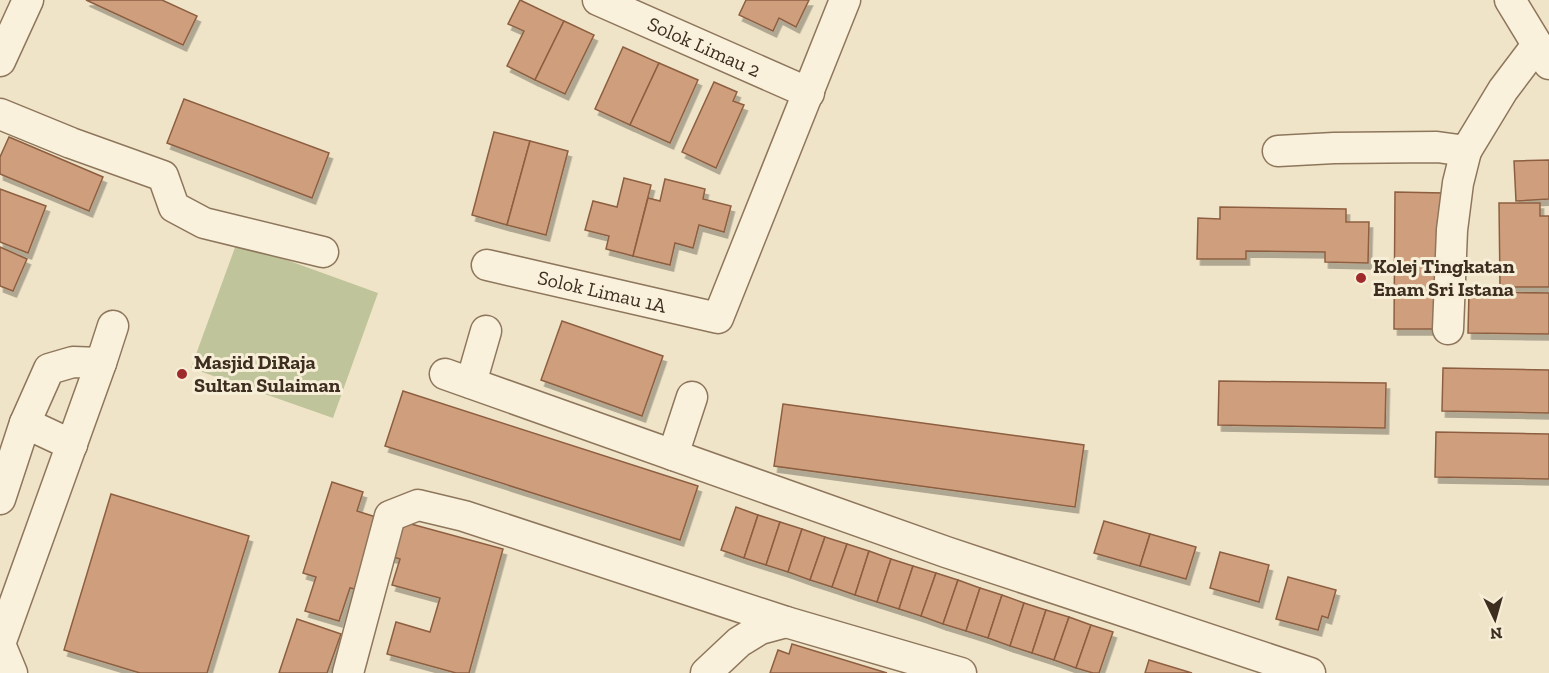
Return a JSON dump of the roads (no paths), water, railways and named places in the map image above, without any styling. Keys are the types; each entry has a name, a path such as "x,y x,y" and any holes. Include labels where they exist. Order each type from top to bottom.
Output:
{"street":[{"path":"0,61 28,0"},
{"name":"Solok Limau 2","path":"598,0 809,93"},
{"path":"809,93 845,0"},
{"path":"1448,329 1452,231 1458,183 1466,151 1503,90 1543,54 1510,0"},
{"name":"Solok Limau 1A","path":"487,265 718,318 809,93"},
{"path":"0,114 163,176 174,207 204,223 323,252"},
{"path":"1278,151 1437,147 1466,151"},
{"path":"12,673 0,644 113,326"},
{"path":"486,330 458,379 946,552 1310,673"},
{"path":"0,499 25,423 49,369 74,362 101,363"},
{"path":"673,455 692,397"},
{"path":"25,423 72,444"},
{"path":"348,673 390,516 418,505 464,516 786,622 962,673"},
{"path":"706,673 739,642 760,629 786,622"}],"place":[{"name":"Kolej Tingkatan Enam Sri Istana","path":"1361,278"},
{"name":"Masjid DiRaja Sultan Sulaiman","path":"182,374"}]}
